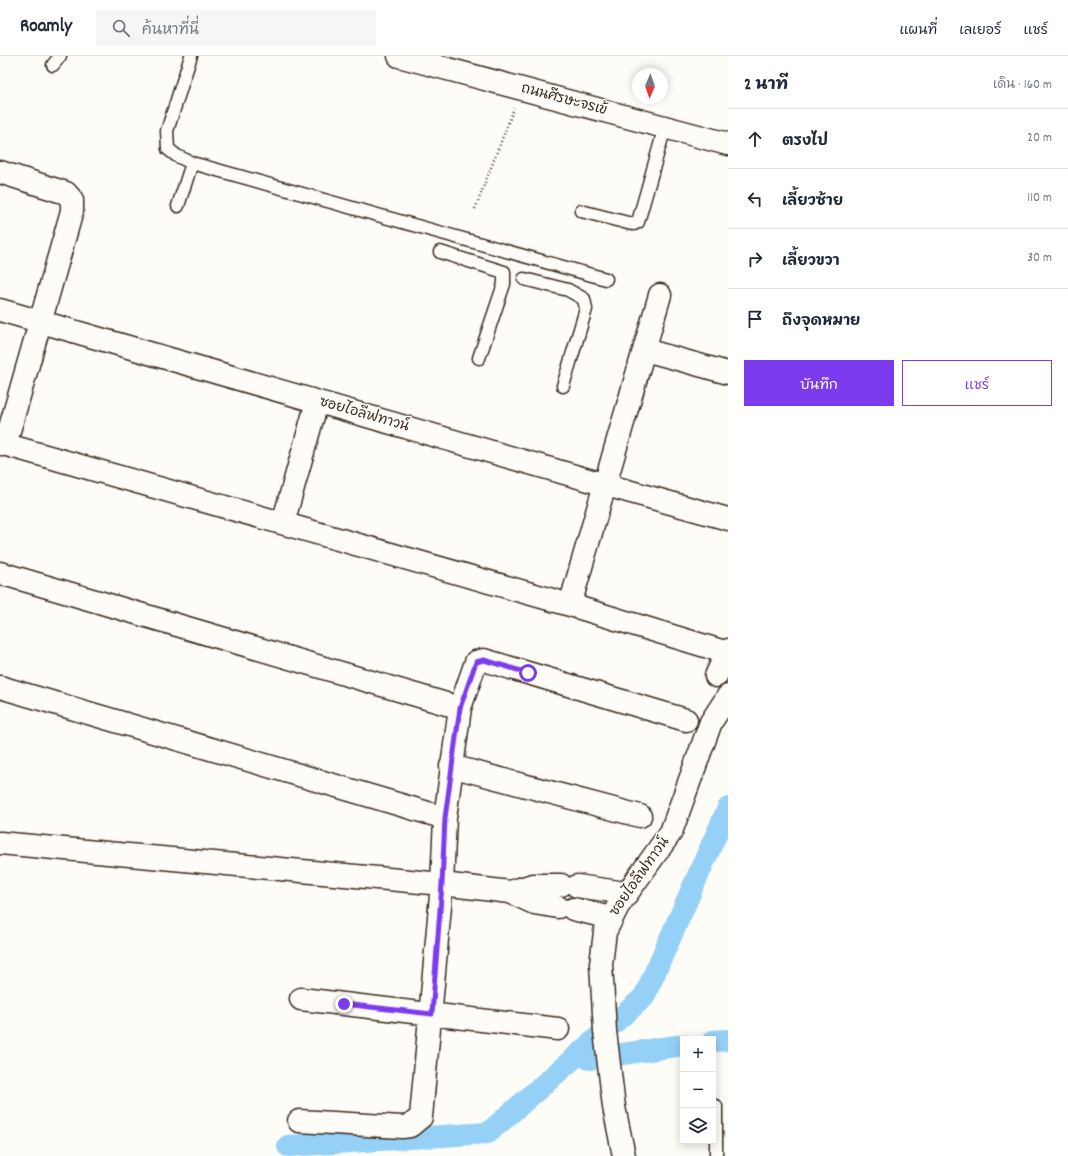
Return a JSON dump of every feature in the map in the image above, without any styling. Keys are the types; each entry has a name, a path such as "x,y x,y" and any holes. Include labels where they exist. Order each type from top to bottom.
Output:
{"street":[{"name":"ถนนศีรษะจรเข้","path":"399,56 728,144"},
{"path":"0,172 66,193 72,200 72,211 40,322 2,444 570,605 727,652"},
{"path":"570,605 660,295"},
{"name":"ซอยไอลีฟทาวน์","path":"0,310 728,519"},
{"path":"645,350 728,372"},
{"path":"283,523 317,402"},
{"path":"0,573 460,708"},
{"name":"ซอยไอลีฟทาวน์","path":"624,1156 614,1107 604,1032 601,964 605,932 611,918 626,893 639,879 671,832 711,722 727,652"},
{"path":"298,1122 402,1127 410,1126 421,1117 432,1014 442,884 445,818 451,766 460,708 475,663 484,660 686,720"},
{"path":"0,687 445,818"},
{"path":"451,766 640,816"},
{"path":"0,843 442,884 510,892 534,903 566,908 611,918"},
{"path":"510,892 533,885 569,885 626,893"},
{"path":"301,998 558,1029"}],"lane":[{"path":"191,56 167,131 168,149 177,156 192,163 606,279"},
{"path":"581,211 628,224 638,222 665,127"},
{"path":"178,206 192,163"},
{"path":"471,261 478,243"},
{"path":"440,252 504,272 504,284 479,358"},
{"path":"556,287 564,267"},
{"path":"524,279 568,290 584,298 586,309 563,386"},
{"path":"716,1108 716,1156"}],"path":[{"path":"475,208 522,88"}],"waterway":[{"path":"288,1146 488,1133 644,997 728,808"},
{"path":"716,1041 728,1040"},
{"path":"589,1059 680,1045"}],"route":[{"path":"344,1004 432,1014 442,884 445,818 460,708 475,663 479,660 484,660 528,673"}]}
